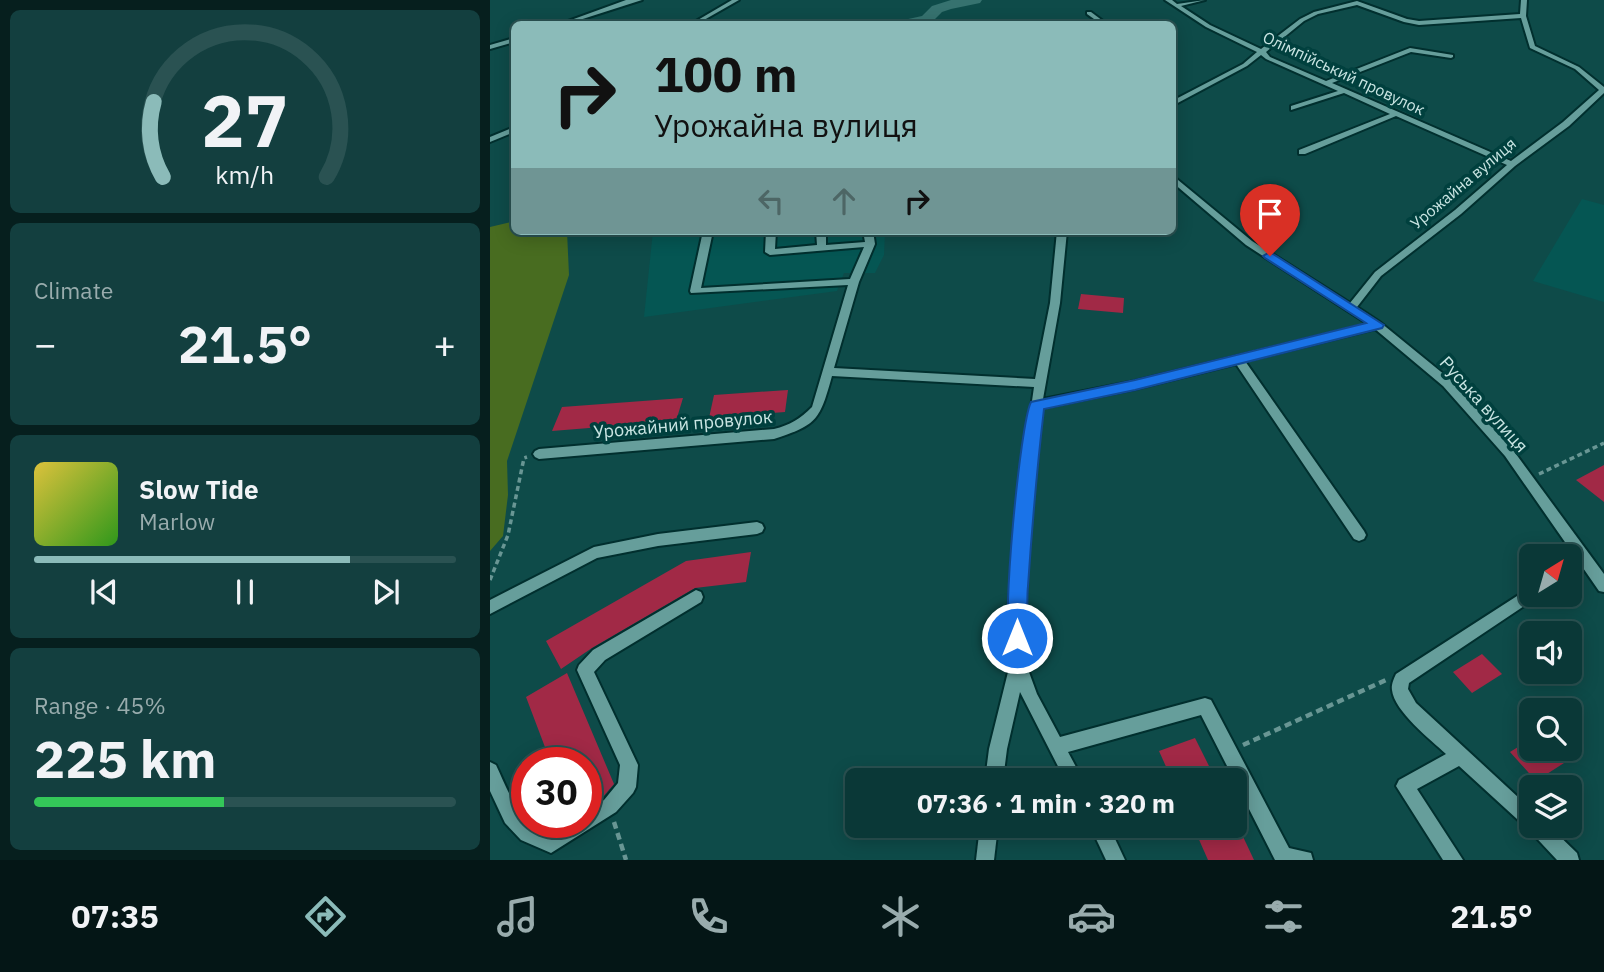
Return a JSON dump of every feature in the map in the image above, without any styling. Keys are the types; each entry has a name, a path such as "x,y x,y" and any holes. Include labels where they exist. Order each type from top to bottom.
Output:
{"street":[{"path":"571,21 628,0 639,0"},
{"path":"699,21 736,0"},
{"name":"Олімпійський провулок","path":"1168,0 1208,26 1262,51 1268,58 1512,164"},
{"path":"1179,5 1202,0"},
{"path":"1176,102 1234,71 1315,13 1369,0"},
{"path":"1524,0 1523,16 1532,47 1577,68 1604,90"},
{"path":"1357,3 1415,23 1523,16"},
{"path":"1089,13 1100,21"},
{"path":"490,47 511,41"},
{"path":"1326,83 1410,50 1451,56"},
{"name":"Урожайна вулиця","path":"1351,308 1378,274 1458,212 1512,164 1566,124 1604,90"},
{"path":"1294,108 1344,91"},
{"path":"1302,152 1396,114"},
{"path":"490,140 511,130"},
{"name":"Руська вулиця","path":"1176,180 1249,243 1377,325 1447,383 1508,453 1604,586"},
{"path":"707,235 695,291 854,282"},
{"path":"771,235 770,252 870,244 869,235"},
{"path":"821,235 822,248"},
{"path":"996,768 1018,664 1016,613 1025,498 1036,405 1055,303 1062,235"},
{"name":"Урожайний провулок","path":"540,454 774,434 805,421 817,409 854,282 870,244"},
{"path":"1036,405 1135,385 1377,325"},
{"path":"1238,359 1359,535"},
{"path":"829,372 1040,383"},
{"path":"490,607 594,553 658,540 757,528"},
{"path":"602,811 627,787 629,765 585,670 599,655 696,597"},
{"path":"1519,601 1402,679 1400,690 1410,709 1519,810"},
{"path":"1018,664 1030,698 1067,768"},
{"path":"1056,747 1205,706 1283,856 1304,860"},
{"path":"1454,860 1405,786 1459,757"},
{"path":"490,771 511,814"},
{"path":"532,838 551,844 560,838"},
{"path":"985,860 988,838"},
{"path":"1105,838 1116,860"},
{"path":"1548,838 1570,860"}],"path":[{"path":"1527,479 1604,443"},
{"path":"490,580 508,535 524,458 540,454"},
{"path":"1228,751 1314,715 1392,676 1402,679"},
{"path":"610,806 625,860"}],"shaded area":[{"path":"1582,199 1604,205 1604,302 1533,281"},
{"path":"653,235 885,235 884,255 875,273 844,273 837,291 644,317"}],"green space":[{"path":"511,222 511,235 567,235 569,275 507,461 508,495 503,536 490,551 490,227"}],"building":[{"path":"1081,294 1124,298 1123,313 1078,309"},
{"path":"788,390 785,412 709,418 714,395"},
{"path":"683,398 676,421 552,431 562,407"},
{"path":"1604,465 1604,502 1576,480"},
{"path":"751,552 746,582 695,588 561,669 546,641 686,561"},
{"path":"1482,654 1502,674 1472,693 1453,672"},
{"path":"567,673 598,747 545,747 526,697"},
{"path":"1195,738 1210,768 1167,768 1159,751"},
{"path":"1519,746 1519,761 1564,763 1545,775 1531,775 1510,752"},
{"path":"602,756 614,784 602,798"},
{"path":"1198,838 1244,838 1254,860 1208,860"}],"waterway":[{"path":"918,21 927,19 937,9 947,5 975,0"}],"route":[{"path":"1017,638 1016,613 1025,498 1036,405 1135,385 1377,325 1270,256"}]}
